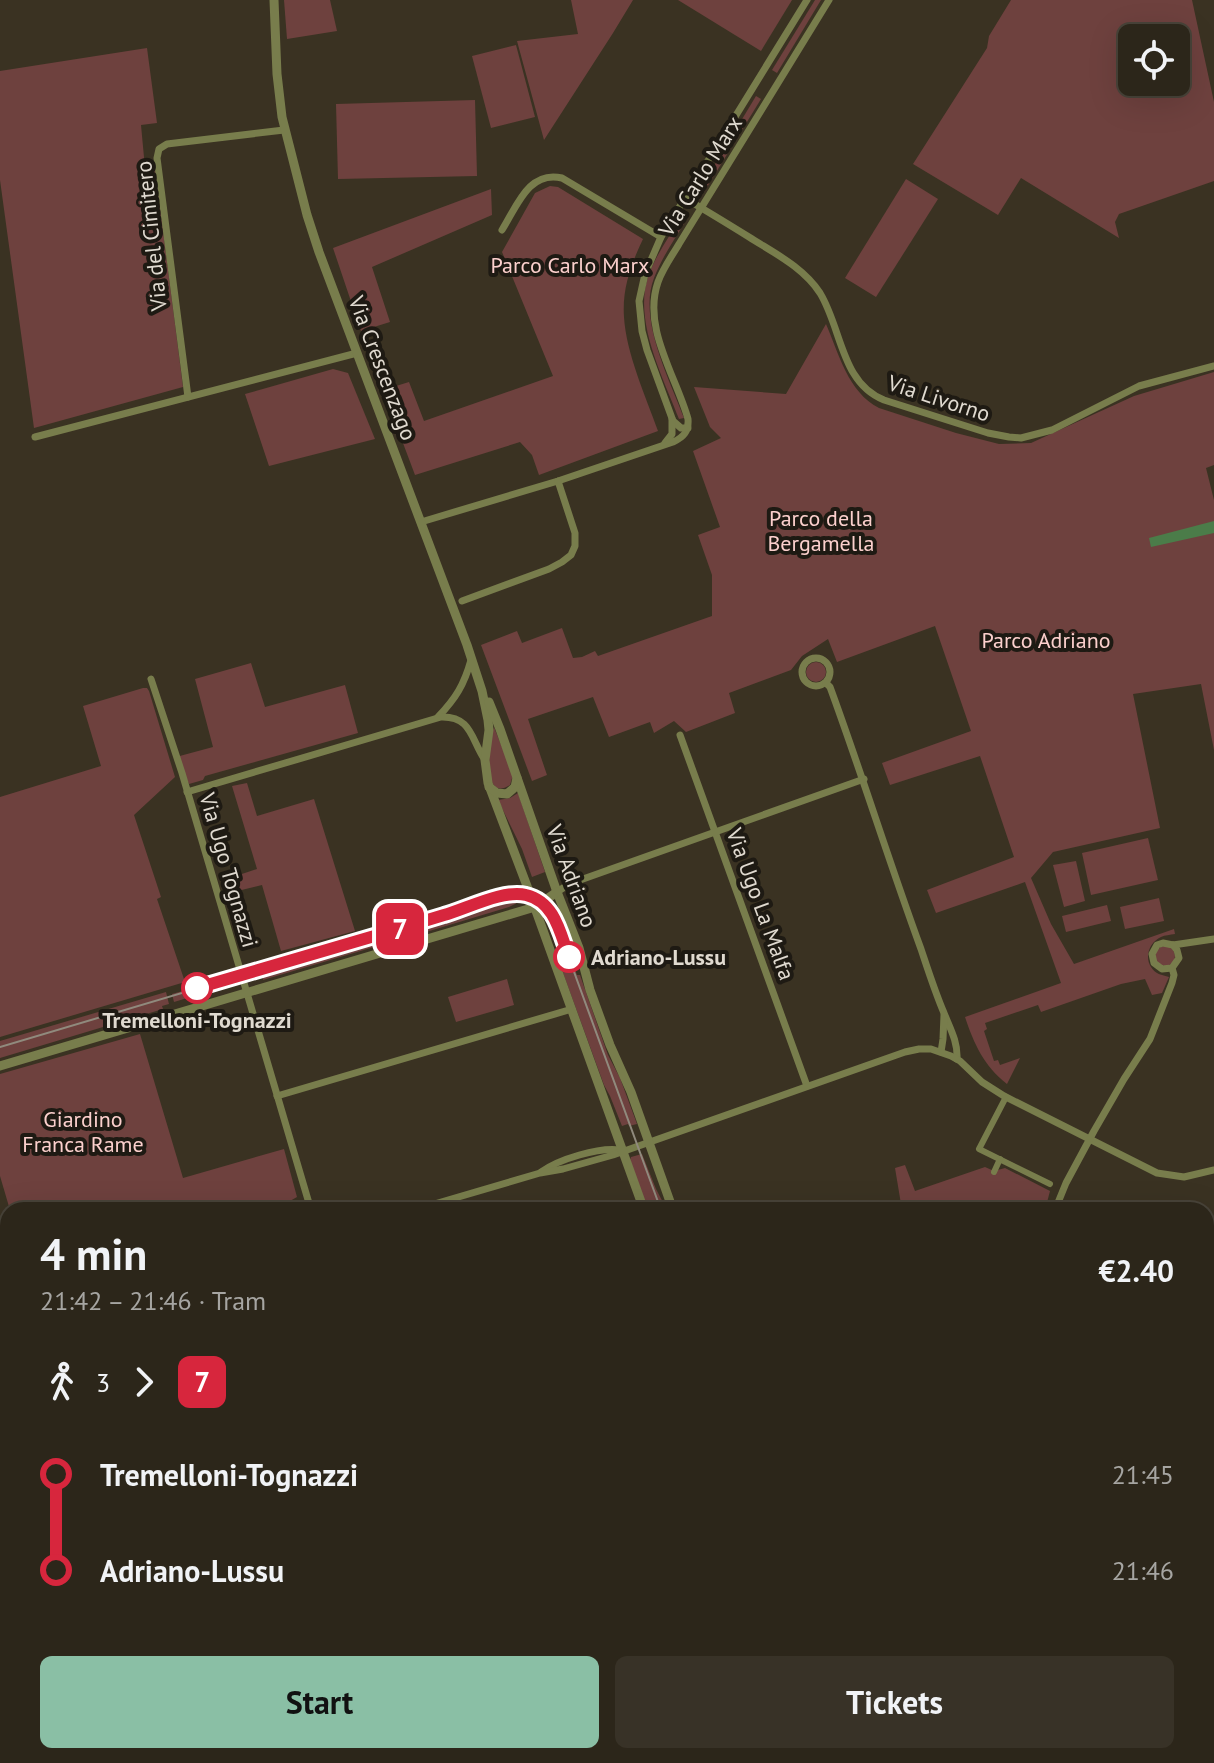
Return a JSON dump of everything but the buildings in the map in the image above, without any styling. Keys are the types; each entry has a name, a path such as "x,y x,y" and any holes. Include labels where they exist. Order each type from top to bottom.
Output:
{"street":[{"name":"Via Crescenzago","path":"274,0 278,86 284,130 312,231 471,658"},
{"name":"Via Carlo Marx","path":"677,426 646,345 639,310 641,287 661,237 807,0"},
{"name":"Via Carlo Marx","path":"688,428 686,414 657,333 654,304 657,286 701,208 829,0"},
{"name":"Via del Cimitero","path":"188,397 157,158 159,149 167,144 284,130"},
{"name":"Via Carlo Marx","path":"502,230 530,185 541,178 554,176 661,237"},
{"name":"Via Livorno","path":"686,199 787,261 810,280 824,301 851,367 864,389 884,400 988,433 1015,438 1039,434 1139,386 1214,366"},
{"path":"35,437 357,353"},
{"path":"663,445 672,434 672,418"},
{"path":"421,522 558,481 663,445 677,440 688,428 677,426 677,440"},
{"path":"462,601 549,569 571,555 575,533 558,481"},
{"path":"437,718 461,690 471,658"},
{"name":"Via Adriano","path":"471,658 489,725 485,760 489,787 641,1202"},
{"path":"818,658 827,663 830,674 826,683 813,686 805,680 803,668 808,661 818,658"},
{"name":"Via Ugo Tognazzi","path":"151,679 309,1202"},
{"path":"826,683 864,779 907,910 954,1035 957,1059"},
{"name":"Via Adriano","path":"482,691 495,716 516,773 581,955 590,990 670,1202"},
{"path":"187,792 437,718 454,718 466,726 485,760"},
{"name":"Via Ugo La Malfa","path":"680,735 807,1086"},
{"path":"489,787 501,794 509,793 516,785 516,773"},
{"path":"0,1066 535,907 569,884 864,779"},
{"path":"1173,945 1214,939"},
{"path":"1167,942 1179,954 1178,962 1166,969 1159,968 1152,954 1160,944 1167,942"},
{"path":"1179,954 1196,942"},
{"path":"1058,1202 1090,1139 1150,1039 1172,983 1172,968"},
{"path":"277,1096 572,1009"},
{"path":"941,1052 944,1013"},
{"path":"445,1202 541,1177 561,1161 609,1148 622,1150 648,1142 908,1051 925,1049 957,1059 985,1085 1004,1096 1148,1169 1184,1177 1214,1170"},
{"path":"1004,1096 979,1149 1050,1184"},
{"path":"994,1172 1000,1159"}],"green space":[{"path":"284,0 330,0 337,31 287,39"},
{"path":"571,0 633,0 544,140 517,41 578,34"},
{"path":"678,0 792,0 761,51"},
{"path":"815,0 821,0 777,73 772,70"},
{"path":"1011,0 1192,0 1214,102 1214,181 1119,214 1115,222 1119,238 1021,178 998,215 913,164 987,48 989,36"},
{"path":"516,45 535,117 491,128 472,56"},
{"path":"147,48 157,123 141,125 145,168 155,168 183,387 34,428 0,180 0,71"},
{"path":"756,96 761,99 704,192 700,189"},
{"path":"475,100 477,176 338,179 336,104"},
{"path":"906,179 938,199 876,297 845,278"},
{"name":"Parco Carlo Marx","path":"550,186 558,187 643,239 628,277 624,317 632,360 658,431 539,475 532,455 520,442 415,475 383,390 409,382 424,421 553,376 502,252 535,193"},
{"path":"491,189 492,215 372,267 390,322 361,331 333,248"},
{"path":"683,214 688,217 661,262 650,294 657,348 684,418 679,419 658,367 644,310 649,274"},
{"path":"826,324 852,382 868,401 879,408 999,444 1031,443 1134,396 1214,372 1214,465 1206,468 1214,500 1214,750 1201,684 1133,694 1160,828 1053,852 1031,878 1051,924 1074,964 1174,929 1175,934 1157,939 1148,954 1153,969 1169,977 1162,993 1152,995 1145,979 1121,984 1041,1012 1038,1005 985,1023 987,1029 984,1031 994,1061 998,1060 1000,1065 1020,1058 1007,1084 981,1054 965,1017 1061,983 1025,882 936,913 927,890 1014,857 980,756 890,785 882,763 971,731 935,626 837,662 828,639 802,656 791,670 729,693 735,713 686,732 674,721 654,733 650,722 609,737 593,697 528,719 547,775 532,781 481,645 517,631 522,643 562,628 573,658 595,651 598,656 712,616 712,575 698,535 720,527 693,451 721,438 710,427 694,387 786,394"},
{"path":"333,369 348,373 375,439 269,466 245,394"},
{"path":"812,662 820,662 826,672 820,682 812,682 806,676 806,668"},
{"path":"251,663 265,707 345,685 358,733 205,776 203,780 189,784 176,757 213,747 195,679"},
{"path":"143,688 149,691 175,777 134,815 161,897 157,899 185,982 0,1037 0,797 101,766 83,706"},
{"path":"494,727 513,775 510,785 501,788 494,786 489,768"},
{"path":"247,783 257,816 314,799 355,931 281,951 262,885 225,894 221,881 257,869 232,786"},
{"path":"518,793 545,872 532,877 498,800"},
{"path":"1148,838 1158,880 1091,895 1082,853"},
{"path":"1076,861 1085,901 1064,907 1053,865"},
{"path":"513,889 517,903 509,907 383,945 377,942 374,930"},
{"path":"1159,898 1164,921 1125,929 1120,907"},
{"path":"1107,905 1111,921 1066,932 1062,916"},
{"path":"550,922 558,922 637,1124 622,1126 604,1085 562,970 567,968"},
{"path":"365,933 366,937 370,935 374,947 263,980 264,971 259,965 286,957 285,954"},
{"path":"1165,946 1172,949 1175,956 1172,963 1165,966 1158,963 1155,956 1158,949"},
{"path":"507,979 514,1005 456,1022 448,997"},
{"path":"222,980 221,988 174,1002 172,994"},
{"path":"166,992 169,1004 162,1006 163,1009 0,1058 0,1041"},
{"name":"Giardino Franca Rame","path":"140,1034 183,1178 284,1149 297,1197 288,1202 8,1202 0,1176 0,1074"},
{"path":"642,1154 663,1202 645,1202 631,1157"},
{"path":"905,1165 915,1191 985,1167 994,1171 1005,1168 1050,1191 1047,1202 901,1202 895,1168"}],"shaded area":[{"path":"1214,521 1214,533 1151,547 1149,538"}],"tram line":[{"name":"7","path":"197,988 510,893 527,895 548,908 569,957"},
{"path":"0,1047 501,896 524,894 545,905 554,917 658,1202"}],"place":[{"name":"Adriano-Lussu","path":"569,957"},
{"name":"Tremelloni-Tognazzi","path":"197,988"}],"park label":[{"name":"Parco della Bergamella","path":"821,530"},
{"name":"Parco Adriano","path":"1046,640"}]}
